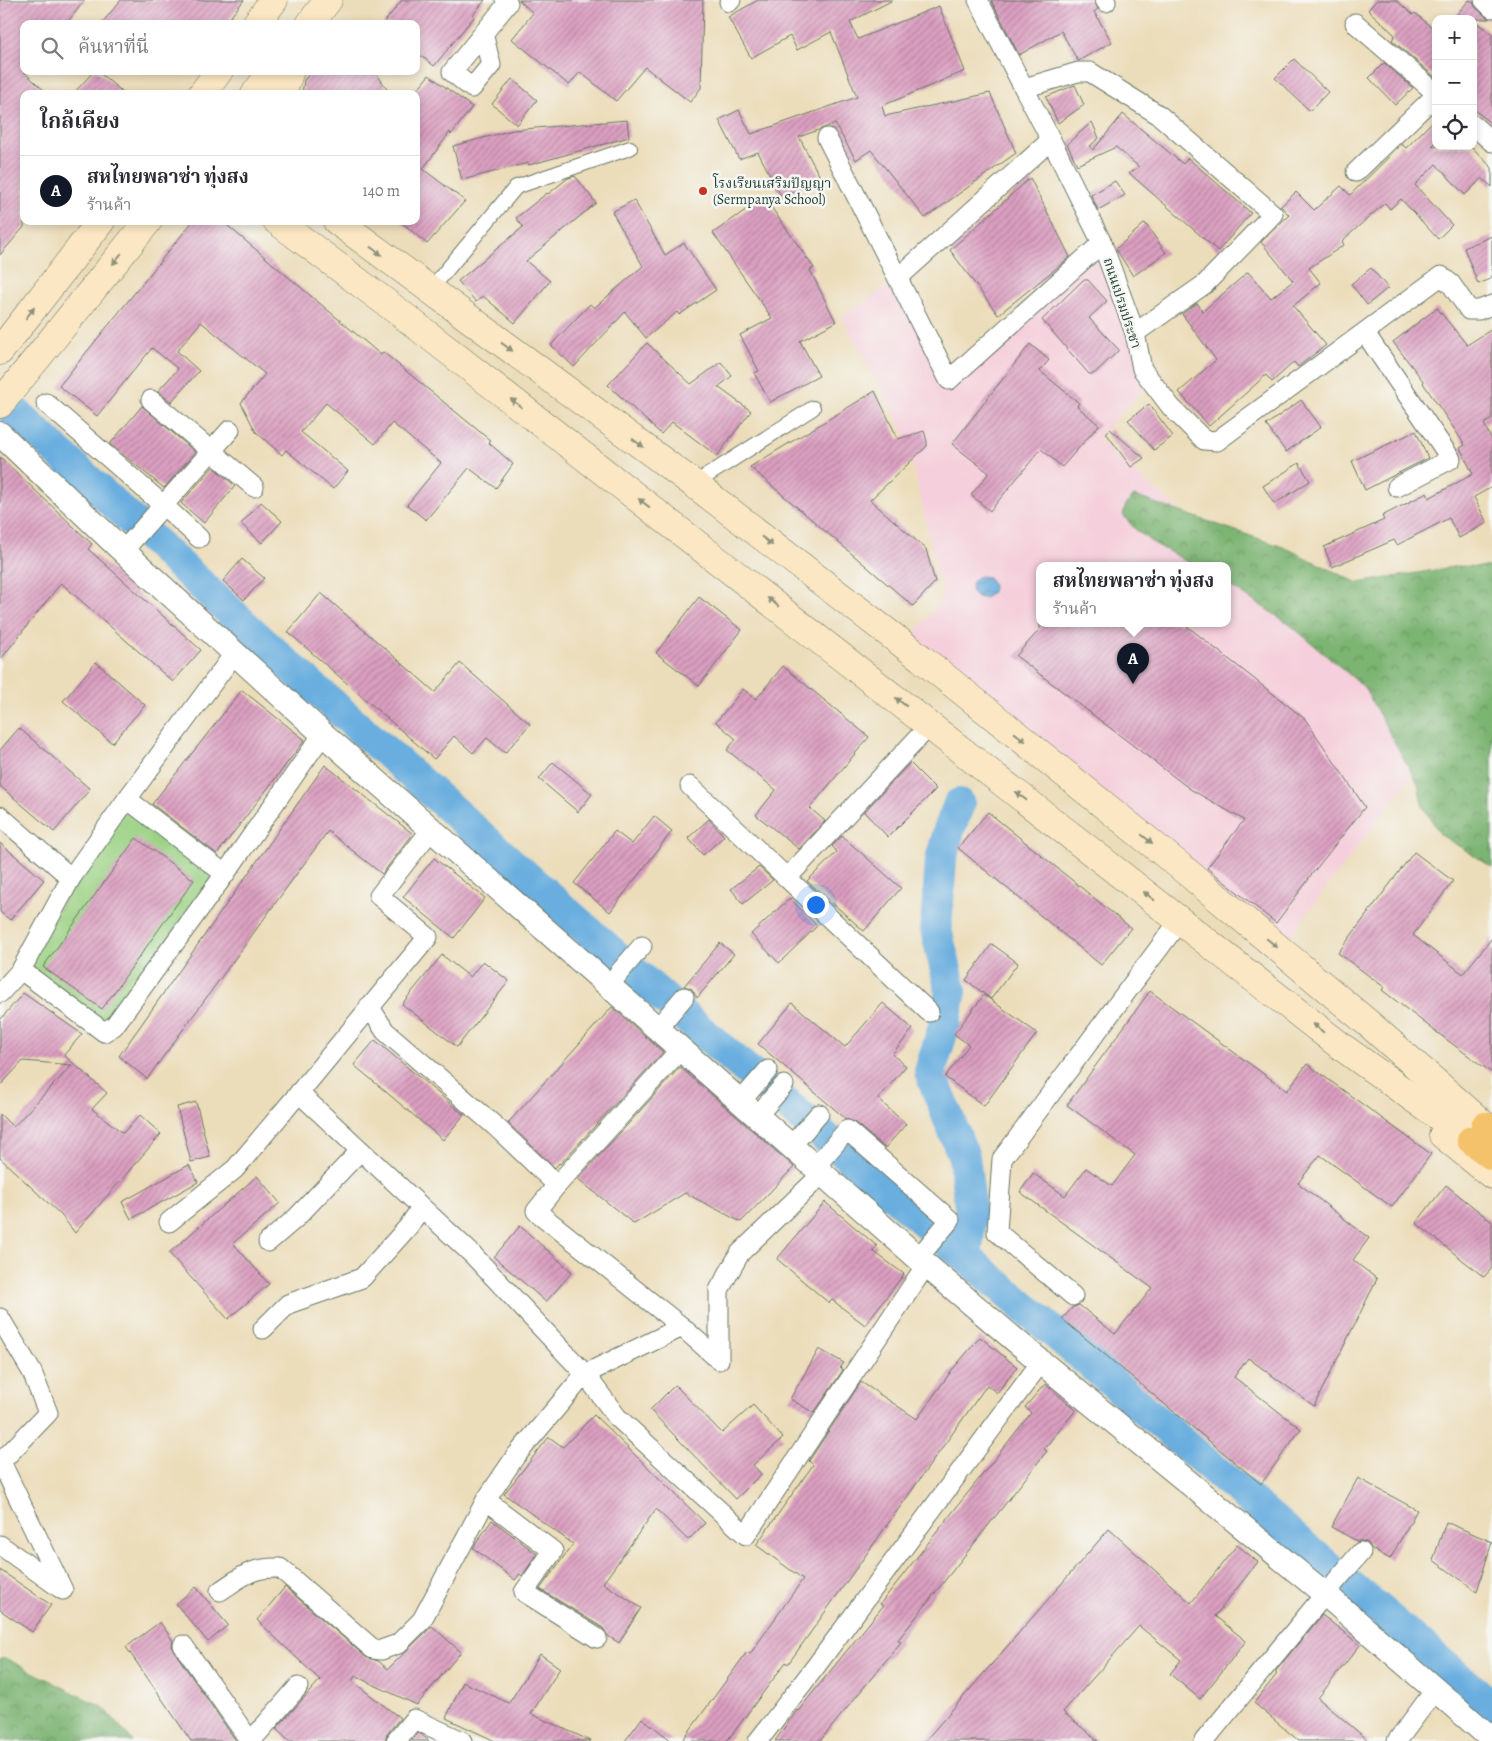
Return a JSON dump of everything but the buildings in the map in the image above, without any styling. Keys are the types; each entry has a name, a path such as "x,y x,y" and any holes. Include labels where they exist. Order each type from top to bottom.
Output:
{"main road":[{"path":"259,20 274,0"},
{"path":"313,20 328,0"},
{"path":"322,20 335,0"},
{"path":"205,90 216,75"},
{"path":"257,90 269,75"},
{"path":"283,90 289,75"},
{"path":"0,351 97,225"},
{"path":"8,394 145,225"},
{"path":"282,225 400,313 1342,1047 1458,1148 1492,1175"},
{"path":"343,225 694,484 921,658 1181,867 1370,1024 1486,1132"},
{"path":"1342,1047 1486,1132"}],"street":[{"path":"483,33 508,3 505,0"},
{"name":"ถนนเปรมประชา","path":"978,0 1102,243 1135,334 1142,369 1171,407 1204,440 1217,442 1440,276 1451,284 1469,310 1479,310 1492,305"},
{"path":"1484,0 1492,8"},
{"path":"1355,23 1432,90"},
{"path":"1024,88 1078,72 1090,72 1159,115 1273,214 1205,284 1135,334"},
{"path":"1356,172 1432,98"},
{"path":"1477,129 1492,142"},
{"path":"827,138 949,380 1102,243"},
{"path":"898,278 1051,140"},
{"path":"430,290 516,187 630,148"},
{"path":"1365,333 1451,459 1397,487"},
{"path":"151,400 254,487"},
{"path":"46,403 157,511 199,538"},
{"path":"694,484 813,408"},
{"path":"127,546 230,430"},
{"path":"0,434 127,546 234,654 322,734 431,830 613,980 657,1029 680,1050 1041,1362 1325,1594 1492,1739"},
{"path":"0,993 21,970 71,878 234,654"},
{"path":"787,878 930,725"},
{"path":"21,970 104,1032 114,1026 225,874 322,734"},
{"path":"690,786 929,1012"},
{"path":"127,799 225,874"},
{"path":"0,816 71,878"},
{"path":"169,1222 235,1169 428,936 379,896 431,830"},
{"path":"1073,1296 997,1232 1002,1159 1180,920"},
{"path":"613,980 642,946"},
{"path":"657,1029 684,997"},
{"path":"370,1006 385,1031 495,1126 556,1185"},
{"path":"299,1093 473,1255 585,1374 617,1417 746,1535 921,1260 950,1220 847,1130 817,1169 740,1253 719,1290 719,1360 682,1327 536,1211 556,1185 680,1050"},
{"path":"749,1108 768,1070"},
{"path":"749,1108 784,1085"},
{"path":"791,1146 819,1114"},
{"path":"268,1242 296,1218 360,1151"},
{"path":"263,1329 288,1304 362,1278 408,1227 421,1208"},
{"path":"0,1318 32,1372 48,1413 0,1462 63,1590 0,1545"},
{"path":"220,1591 249,1571 280,1568 373,1649 382,1650 398,1644 422,1620 486,1500 515,1457 585,1374 682,1327"},
{"path":"758,1741 816,1666 1041,1362"},
{"path":"486,1500 553,1551 524,1592 597,1638"},
{"path":"1204,1741 1361,1552"},
{"path":"183,1645 251,1741 298,1687"},
{"path":"1396,1741 1435,1690"},
{"path":"396,1741 414,1719 462,1741"}],"shaded area":[{"path":"1102,243 1151,381 1097,439 1357,665 1429,753 1280,949 905,647 943,597 906,436 842,317 898,278 949,380"}],"green space":[{"path":"1134,496 1286,548 1358,583 1458,566 1492,567 1492,867 1441,835 1423,807 1418,784 1364,687 1288,623 1231,587 1231,562 1188,562 1150,541 1135,529 1123,515 1126,505"},
{"path":"127,799 225,874 104,1032 21,970"},
{"path":"0,1658 5,1658 104,1708 133,1741 0,1741"}],"water":[{"path":"982,576 990,579 993,587 990,595 982,598 974,595 971,587 974,579"}],"waterway":[{"path":"0,398 267,646 686,1018 1333,1571"},
{"path":"959,804 949,830 941,860 936,929 951,991 944,1026 930,1072 964,1157 971,1214 966,1257"},
{"path":"1351,1586 1492,1706"}],"place":[{"name":"โรงเรียนเสริมปัญญา (Sermpanya School)","path":"703,191"},
{"name":"สหไทยพลาซ่า ทุ่งสง","path":"1133,684"}]}
